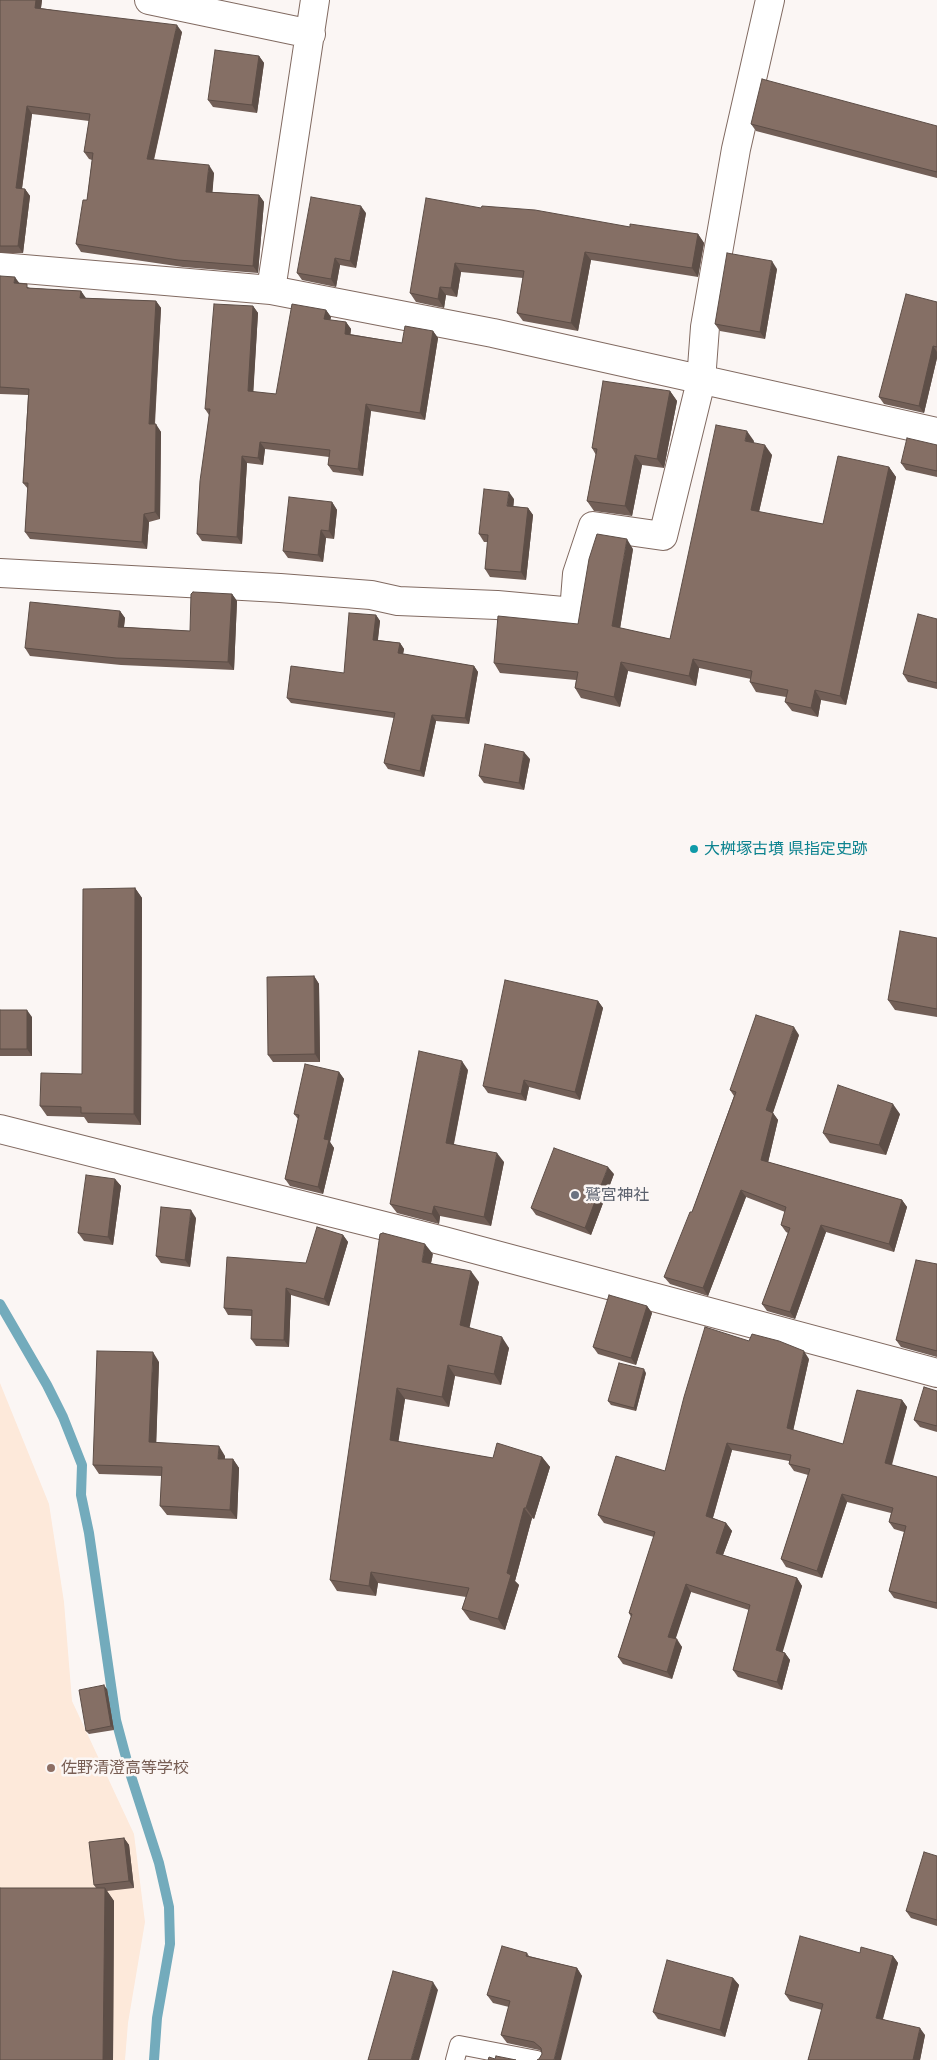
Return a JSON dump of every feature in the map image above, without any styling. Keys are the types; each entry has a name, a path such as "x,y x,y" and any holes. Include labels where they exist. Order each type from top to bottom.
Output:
{"street":[{"path":"149,0 311,34"},
{"path":"271,290 311,34 314,0"},
{"path":"0,573 280,588 371,595 398,601 498,605 574,612 577,574 593,526 663,536 701,381 705,327 735,158 770,0"},
{"path":"0,267 271,290 493,333 701,381 937,432"},
{"path":"0,1129 444,1241 937,1373"}],"lane":[{"path":"455,2060 458,2045 537,2060"}],"shaded area":[{"name":"佐野清澄高等学校","path":"0,1383 49,1504 64,1602 72,1701 134,1834 145,1922 128,2023 125,2060 0,2060"}],"building":[{"path":"0,0 36,0 35,8 177,25 147,159 209,165 206,192 259,195 253,266 178,260 76,244 83,200 87,200 93,153 84,152 90,114 27,106 16,188 25,189 18,246 0,246"},
{"path":"215,50 259,56 252,105 208,100"},
{"path":"762,79 937,126 937,172 751,124"},
{"path":"311,197 361,206 350,261 335,258 331,279 297,273"},
{"path":"426,198 481,208 482,206 535,210 630,227 630,224 698,234 692,268 585,252 571,323 517,313 524,271 455,263 451,288 440,287 438,299 410,293"},
{"path":"727,253 772,261 760,332 715,324"},
{"path":"0,276 15,277 14,283 27,284 27,288 81,291 80,298 156,301 149,424 156,424 155,512 144,514 142,542 25,532 28,483 23,483 29,389 0,387"},
{"path":"906,294 937,302 937,347 933,346 919,406 879,397"},
{"path":"214,304 253,306 248,391 276,394 292,304 326,310 324,319 346,322 345,334 402,343 405,326 433,331 420,413 366,404 358,469 328,465 330,450 260,442 258,458 242,456 237,537 197,534 200,481 210,409 205,409"},
{"path":"603,381 670,391 657,459 635,455 625,506 587,501 597,449 592,448"},
{"path":"716,425 747,431 745,441 765,445 751,510 823,524 838,456 889,467 840,696 815,690 811,708 785,702 788,690 750,682 752,671 693,659 689,676 621,662 614,697 575,688 578,672 494,663 498,616 578,624 589,559 597,534 627,539 612,626 670,639"},
{"path":"907,438 937,445 937,471 901,463"},
{"path":"484,489 509,492 507,506 528,508 521,572 485,569 488,535 479,534"},
{"path":"289,497 332,502 329,531 321,530 318,555 283,551"},
{"path":"193,592 232,594 228,662 116,658 25,648 30,602 120,611 118,627 190,631 191,594"},
{"path":"349,613 376,615 373,640 400,643 398,653 474,666 465,718 432,715 420,771 384,763 395,713 287,698 291,666 344,673"},
{"path":"918,614 937,619 937,683 903,674"},
{"path":"485,744 524,752 519,783 479,776"},
{"path":"135,888 134,1114 81,1113 81,1107 40,1106 41,1073 82,1074 83,889"},
{"path":"900,931 937,938 937,1009 888,1000"},
{"path":"314,976 315,1054 268,1055 267,977"},
{"path":"505,980 598,1001 575,1092 524,1080 521,1094 483,1086"},
{"path":"0,1010 27,1010 27,1049 0,1049"},
{"path":"756,1015 794,1027 766,1110 773,1113 761,1160 902,1200 889,1244 821,1225 790,1312 762,1304 790,1228 781,1225 786,1207 741,1190 703,1288 664,1277 690,1212 692,1212 736,1092 730,1090"},
{"path":"419,1051 462,1061 446,1143 497,1153 484,1217 434,1206 432,1214 390,1204"},
{"path":"305,1064 339,1072 324,1139 329,1140 318,1187 285,1179 299,1115 294,1114"},
{"path":"838,1085 893,1104 879,1145 823,1133"},
{"name":"鷲宮神社","path":"554,1148 608,1167 585,1228 531,1208"},
{"path":"86,1175 115,1179 108,1237 78,1233"},
{"path":"161,1207 191,1210 185,1260 156,1256"},
{"path":"317,1227 343,1235 324,1299 286,1288 284,1340 251,1339 252,1310 224,1308 227,1257 306,1263"},
{"path":"383,1233 425,1244 422,1262 471,1271 460,1325 502,1337 494,1374 448,1365 442,1397 397,1388 390,1440 493,1458 497,1443 542,1457 526,1508 524,1508 507,1573 511,1575 498,1619 462,1609 469,1588 371,1572 369,1586 330,1580 380,1234"},
{"path":"916,1260 937,1264 937,1351 896,1340"},
{"path":"609,1295 647,1306 631,1358 593,1347"},
{"path":"705,1327 749,1341 752,1334 779,1341 804,1351 787,1428 843,1444 857,1390 902,1400 885,1463 937,1477 937,1603 889,1591 906,1526 889,1522 893,1508 842,1494 817,1571 781,1559 810,1469 789,1464 791,1455 727,1443 706,1516 726,1523 716,1553 797,1578 776,1650 785,1653 777,1682 733,1670 750,1605 686,1584 668,1637 677,1639 667,1672 618,1657 632,1614 629,1613 655,1532 598,1515 616,1456 665,1471"},
{"path":"97,1351 153,1352 149,1442 219,1446 218,1459 233,1459 230,1510 160,1506 162,1467 93,1465"},
{"path":"619,1363 644,1369 634,1408 608,1401"},
{"path":"924,1387 937,1391 937,1426 914,1420"},
{"path":"104,1685 111,1726 86,1731 79,1690"},
{"path":"124,1838 129,1881 94,1885 89,1842"},
{"path":"924,1852 937,1856 937,1920 906,1911"},
{"path":"0,1888 105,1888 103,2060 0,2060"},
{"path":"800,1936 860,1953 861,1947 893,1956 876,2018 920,2028 913,2060 808,2060 823,2004 785,1994"},
{"path":"502,1946 527,1953 526,1956 577,1968 554,2060 537,2060 542,2054 541,2048 534,2042 501,2035 510,2001 487,1995"},
{"path":"667,1960 733,1978 720,2030 653,2012"},
{"path":"393,1971 433,1982 411,2060 368,2060"},
{"path":"496,2056 516,2060 488,2060 489,2057 495,2059"}],"waterway":[{"path":"0,1304 47,1385 63,1417 82,1465 81,1495 89,1533 116,1720 131,1776 159,1863 169,1907 170,1944 157,2018 154,2060"}],"place":[{"name":"大桝塚古墳 県指定史跡","path":"694,849"},
{"name":"鷲宮神社","path":"575,1195"},
{"name":"佐野清澄高等学校","path":"51,1768"}]}
